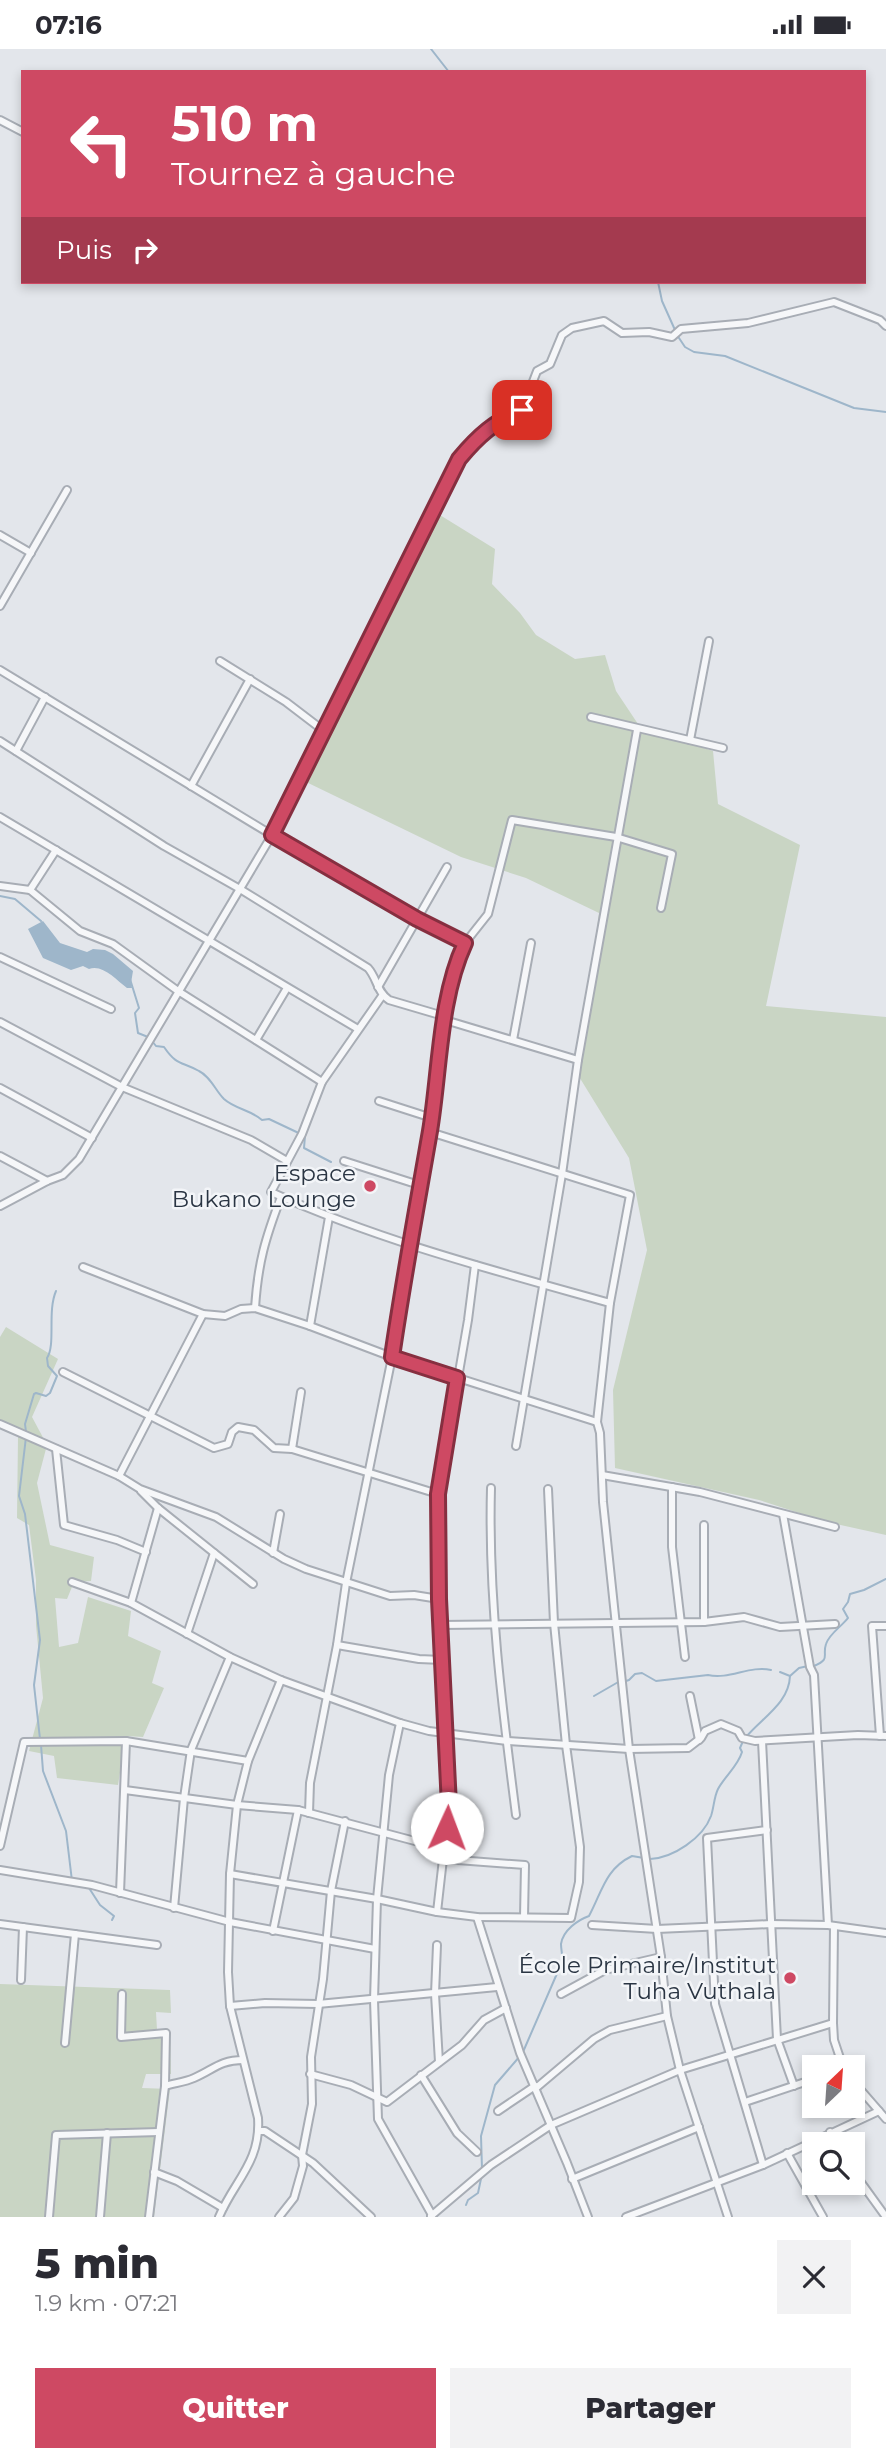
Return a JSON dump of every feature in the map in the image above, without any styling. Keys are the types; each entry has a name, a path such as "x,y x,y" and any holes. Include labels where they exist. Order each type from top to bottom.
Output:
{"street":[{"path":"0,120 21,131"},
{"path":"0,1206 63,1175 79,1159 272,835 459,459 477,437 498,420 522,410 537,371 550,364 562,335 572,328 604,321 622,333 649,332 672,337 681,329 748,323 834,302 880,320 886,326"},
{"path":"0,606 67,490"},
{"path":"0,535 30,553"},
{"path":"690,740 709,641"},
{"path":"220,661 286,702 324,731"},
{"path":"0,670 272,835 417,919 465,943"},
{"path":"191,786 250,679"},
{"path":"16,751 45,697"},
{"path":"591,717 637,730 723,748"},
{"path":"516,1446 562,1174 578,1059 637,730"},
{"path":"0,741 164,846 240,888 368,968 376,977 382,996 389,1000 440,1015 445,1020 578,1059"},
{"path":"0,817 358,1029"},
{"path":"309,1813 310,1783 337,1645 346,1583 392,1357 456,962 465,943 488,914 512,820 616,838 672,854 661,908"},
{"path":"30,890 56,850"},
{"path":"378,987 447,867"},
{"path":"0,886 30,890 80,931 113,944 178,991 322,1081"},
{"path":"513,1040 531,943"},
{"path":"0,967 2,958 111,1009"},
{"path":"256,1040 288,988"},
{"path":"382,996 322,1081 302,1135 271,1192 329,1217 409,1245 610,1303"},
{"path":"0,1022 122,1087 251,1140 287,1161"},
{"path":"0,1088 92,1138"},
{"path":"379,1101 432,1118"},
{"path":"430,1132 630,1195 610,1303 597,1422 600,1433 603,1502 629,1749 661,1957 667,2016 680,2070 728,2217"},
{"path":"0,1156 47,1181"},
{"path":"344,1161 419,1185"},
{"path":"255,1308 257,1272 265,1239 281,1197"},
{"path":"310,1326 329,1217"},
{"path":"436,1912 449,1806 439,1599 438,1494 475,1265"},
{"path":"83,1267 203,1314 225,1316 241,1309 255,1308 392,1357 597,1422"},
{"path":"119,1476 203,1314"},
{"path":"63,1372 214,1448 228,1444 232,1432 238,1427 254,1430 274,1448 292,1449 438,1494"},
{"path":"292,1449 301,1392"},
{"path":"0,1424 119,1476 140,1489 216,1517 273,1553 306,1569 390,1596 414,1595 439,1599"},
{"path":"56,1449 64,1525 117,1540 146,1552"},
{"path":"602,1475 700,1492 835,1527"},
{"path":"672,1487 672,1547 685,1657"},
{"path":"491,1488 489,1541 494,1624 516,1815"},
{"path":"140,1489 158,1508 253,1584"},
{"path":"230,1874 436,1912 477,1917 571,1918 579,1882 580,1847 566,1745 554,1623 548,1489"},
{"path":"131,1603 158,1508"},
{"path":"273,1553 280,1514"},
{"path":"783,1514 810,1666 814,1675 831,1925 834,2041 839,2055"},
{"path":"704,1525 704,1622"},
{"path":"187,1634 214,1553"},
{"path":"72,1582 131,1603 230,1657 281,1680 400,1723 446,1733 507,1741 629,1749 688,1748 699,1740 705,1731 722,1724 738,1731 744,1739 762,1741 883,1736 872,1626 886,1626"},
{"path":"440,1625 680,1623 744,1617 780,1626 835,1624"},
{"path":"337,1645 419,1659 442,1660"},
{"path":"174,1908 191,1750 230,1657"},
{"path":"219,2217 252,2159 259,2131 230,2006 230,1874 237,1805 248,1761 281,1680"},
{"path":"690,1696 699,1740"},
{"path":"400,1723 389,1775 377,1899 374,2000 378,2119 431,2216 491,2165 551,2125 680,2070 833,2023"},
{"path":"0,1846 24,1742 126,1741 248,1761"},
{"path":"120,1893 126,1741"},
{"path":"762,1741 777,2039 794,2086"},
{"path":"125,1790 298,1810 445,1849"},
{"path":"273,1931 298,1810"},
{"path":"279,2217 294,2198 303,2166 302,2155 312,2104 310,2074 325,1940 331,1891 345,1821"},
{"path":"763,2165 715,2004 707,1838 767,1830"},
{"path":"444,1859 525,1865 524,1917"},
{"path":"0,1870 92,1885 230,1922 375,1949"},
{"path":"477,1917 520,2053 588,2217"},
{"path":"0,1924 157,1945"},
{"path":"592,1925 657,1929 771,1924 831,1925 886,1933"},
{"path":"21,1980 23,1927"},
{"path":"65,2043 75,1934"},
{"path":"437,1945 435,1994 439,2062"},
{"path":"561,1994 605,1970 661,1957"},
{"path":"230,2006 265,2003 318,2004 497,1987"},
{"path":"122,1994 121,2037 166,2033 165,2086 149,2217"},
{"path":"310,2074 342,2082 387,2102 463,2045 484,2020 506,2008"},
{"path":"498,2111 535,2087 594,2039 610,2030 667,2016"},
{"path":"165,2086 196,2077 212,2066 231,2060 243,2060"},
{"path":"421,2075 457,2133 477,2151"},
{"path":"745,2102 802,2084"},
{"path":"865,2095 886,2119"},
{"path":"830,2132 879,2111"},
{"path":"572,2179 699,2127"},
{"path":"259,2131 265,2131 302,2155 371,2217"},
{"path":"49,2217 56,2135 159,2132"},
{"path":"100,2217 107,2133"},
{"path":"626,2217 763,2165 802,2146"},
{"path":"787,2153 823,2217"},
{"path":"154,2172 177,2181 223,2208"},
{"path":"865,2188 886,2217"}],"green space":[{"path":"435,512 495,549 492,584 520,613 536,635 575,659 605,655 616,691 640,727 713,751 718,804 800,845 766,1006 886,1017 886,1535 827,1522 759,1500 615,1468 613,1390 647,1250 629,1158 578,1075 599,913 526,878 461,857 302,780"},
{"path":"6,1327 58,1359 32,1417 47,1445 37,1483 50,1545 94,1557 91,1581 74,1582 67,1599 55,1598 59,1647 78,1643 88,1597 131,1611 128,1636 161,1651 152,1683 164,1688 143,1737 126,1736 118,1785 57,1778 54,1756 29,1751 43,1698 36,1625 36,1580 29,1525 17,1518 18,1437 0,1422 0,1337"},
{"path":"0,1984 170,1990 171,2013 156,2012 157,2030 170,2033 171,2074 146,2074 142,2088 170,2089 154,2217 0,2217"}],"water":[{"path":"43,921 60,943 87,952 93,949 113,954 133,971 132,988 127,988 99,969 83,966 71,970 43,958 28,929"}],"waterway":[{"path":"431,49 447,70"},
{"path":"658,284 662,301 675,330"},
{"path":"677,335 685,347 694,352 725,356 854,408 886,412"},
{"path":"0,896 15,899 41,921"},
{"path":"130,979 139,1008 135,1013 138,1033 148,1037"},
{"path":"152,1041 156,1046 164,1047 176,1060 203,1074 228,1102 262,1120 269,1119 305,1136 304,1148 331,1162"},
{"path":"26,1432 25,1424 34,1394 46,1396 50,1393 57,1376 48,1366 47,1358 51,1345 52,1308 56,1291"},
{"path":"26,1437 19,1496 25,1514 40,1640 34,1685 40,1739"},
{"path":"814,1666 824,1659 828,1640 848,1618 843,1609 850,1594 886,1579"},
{"path":"746,1737 780,1702 789,1686 790,1676 799,1668 808,1666"},
{"path":"626,1681 635,1674 642,1673 656,1681 708,1675 724,1676 755,1669 771,1670"},
{"path":"780,1672 790,1676"},
{"path":"594,1696 620,1681"},
{"path":"650,1859 677,1851 701,1832 711,1816 718,1789 740,1757 743,1741"},
{"path":"41,1745 43,1771 66,1831 72,1881"},
{"path":"523,2052 562,1962 561,1944 565,1934 576,1923 589,1916 605,1882 616,1867 632,1856 644,1858"},
{"path":"89,1888 100,1905 114,1916 112,1920"},
{"path":"482,2169 481,2136 495,2085 520,2056"},
{"path":"466,2205 468,2200 478,2193 482,2174"}],"place":[{"name":"Espace Bukano Lounge","path":"370,1186"},
{"name":"École Primaire/Institut Tuha Vuthala","path":"790,1978"}],"route":[{"path":"447,1828 449,1806 439,1599 438,1494 457,1378 392,1357 430,1132 445,1020 456,962 465,943 417,919 272,835 459,459 477,437 498,420 522,410"}]}
